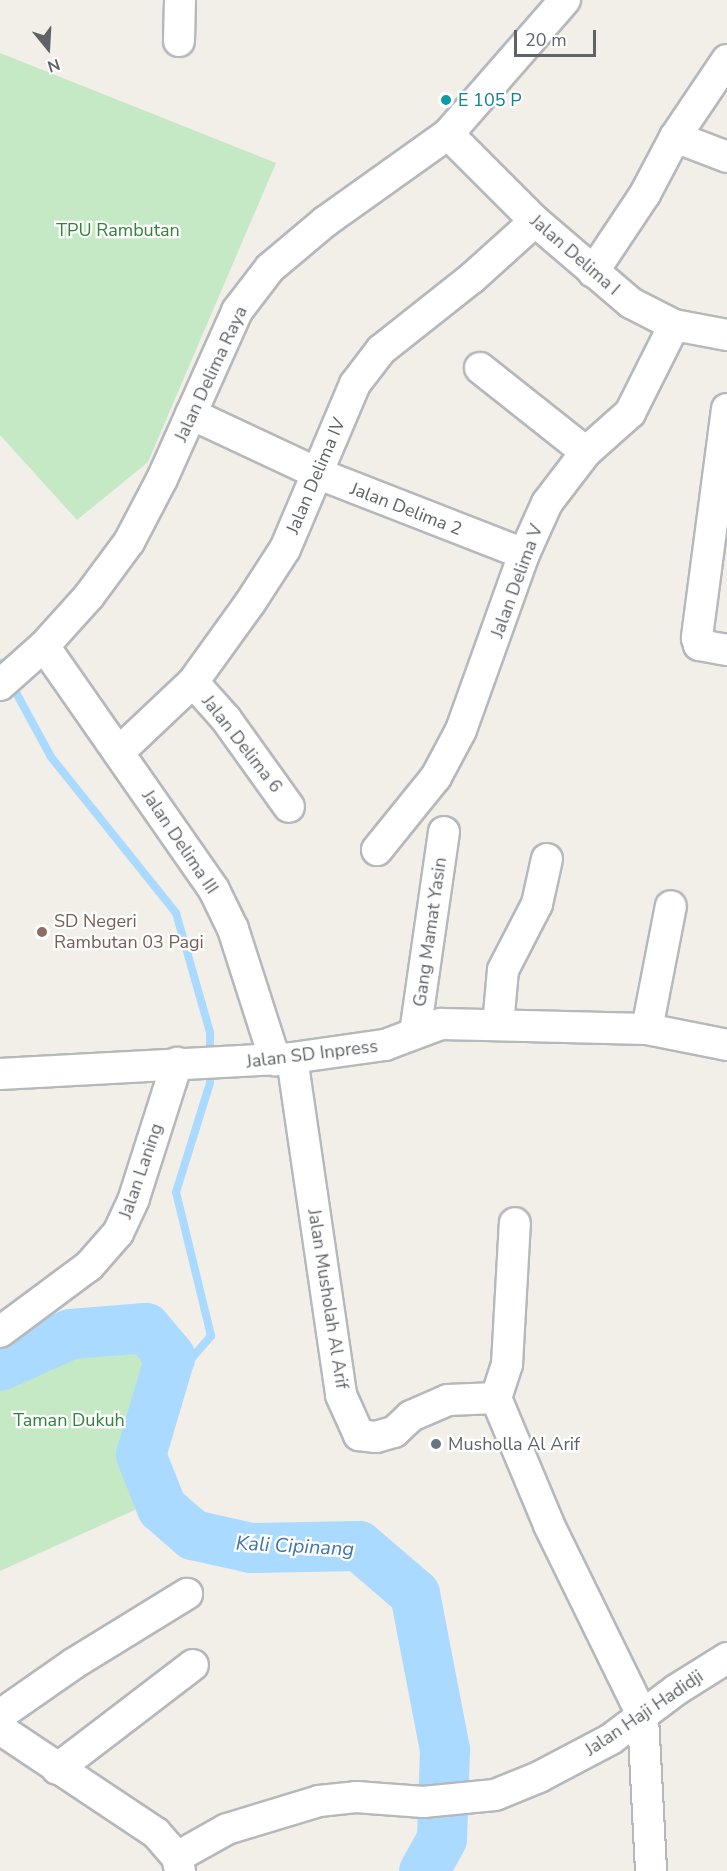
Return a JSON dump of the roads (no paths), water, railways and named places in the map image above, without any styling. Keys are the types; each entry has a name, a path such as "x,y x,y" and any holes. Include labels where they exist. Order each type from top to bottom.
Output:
{"street":[{"path":"179,41 180,0"},
{"name":"Jalan Delima Raya","path":"8,678 44,646 89,597 129,542 191,414 237,311 270,268 326,220 448,134 565,0"},
{"path":"593,272 645,194 675,137 727,60"},
{"name":"Jalan Delima I","path":"448,134 535,221 631,303 674,325 727,335"},
{"path":"675,137 727,157"},
{"name":"Jalan Delima IV","path":"119,752 193,682 285,549 319,474 355,384 381,350 472,278 535,221"},
{"name":"Jalan Delima V","path":"377,850 436,777 461,730 524,554 547,503 586,452 630,413 674,325"},
{"path":"480,369 586,452"},
{"path":"727,409 697,638 699,645 727,650"},
{"name":"Jalan Delima 2","path":"191,414 319,474 524,554"},
{"name":"Jalan Delima III","path":"44,646 214,890 233,929 283,1059"},
{"name":"Jalan Delima 6","path":"193,682 226,719 289,807"},
{"name":"Gang Mamat Yasin","path":"415,1033 444,832"},
{"path":"498,1025 503,970 537,904 547,859"},
{"path":"647,1029 671,906"},
{"name":"Jalan SD Inpress","path":"0,1074 228,1064 283,1059 385,1045 441,1024 647,1029 727,1045"},
{"name":"Jalan Musholah Al Arif","path":"283,1059 341,1395 359,1435 376,1437 394,1432 411,1416 448,1400 496,1398"},
{"name":"Jalan Laning","path":"0,1332 89,1266 118,1233 187,1064"},
{"path":"515,1223 507,1364 496,1398 549,1525 643,1717 651,1871"},
{"path":"0,1715 73,1664 187,1594"},
{"name":"Jalan Haji Hadidji","path":"179,1864 227,1829 319,1801 356,1797 423,1802 484,1797 539,1778 643,1717 676,1690 727,1658"},
{"path":"57,1769 193,1665"},
{"path":"0,1729 156,1833 179,1864"}],"waterway":[{"path":"0,663 51,757 176,913 210,1032 210,1083 176,1192 211,1336 156,1399"},
{"name":"Kali Cipinang","path":"0,1366 71,1334 146,1328 170,1357 141,1455 162,1508 193,1535 251,1548 359,1546 415,1594 445,1750 442,1839 424,1871"}],"place":[{"name":"E 105 P","path":"446,100"},
{"name":"SD Negeri Rambutan 03 Pagi","path":"42,932"},
{"name":"Musholla Al Arif","path":"436,1444"}],"park label":[{"name":"TPU Rambutan","path":"118,230"},
{"name":"Taman Dukuh","path":"69,1420"}]}
